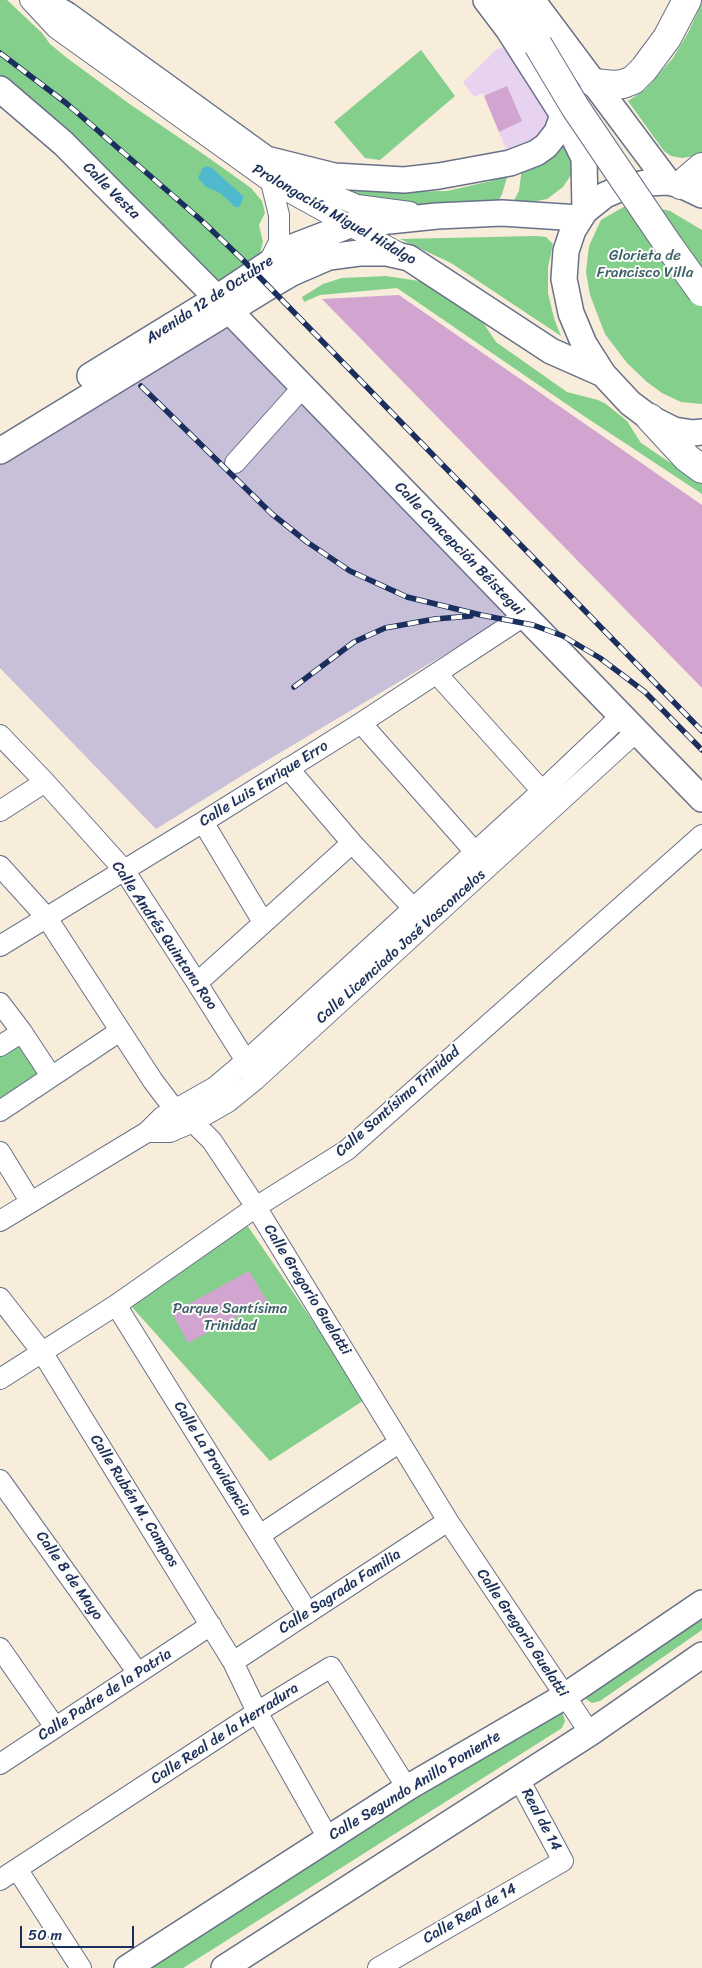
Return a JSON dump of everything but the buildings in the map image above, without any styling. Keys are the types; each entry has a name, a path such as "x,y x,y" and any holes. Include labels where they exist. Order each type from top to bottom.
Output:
{"highway":[{"path":"510,0 575,107 702,292"},
{"path":"594,83 614,85 633,80 644,69 667,38 687,0"},
{"path":"684,187 702,168"},
{"path":"650,418 687,458 702,469"}],"main road":[{"name":"Prolongación Miguel Hidalgo","path":"41,0 68,15 269,171"},
{"path":"486,0 508,29 563,115 584,158 582,214"},
{"path":"532,0 594,83 684,187"},
{"name":"Calle Vesta","path":"0,89 64,143 224,305"},
{"path":"269,171 404,180 439,176 510,163 536,153 552,139 557,132 563,115"},
{"path":"684,187 646,183 622,188 605,195 582,214 573,230 566,251 564,279 571,313 584,344 603,374 630,404 650,418 674,430 693,433 702,432"},
{"name":"Prolongación Miguel Hidalgo","path":"437,216 502,213 582,214"},
{"name":"Avenida 12 de Octubre","path":"0,451 224,305 269,262 294,246 350,225 437,216"},
{"name":"Avenida 12 de Octubre","path":"0,431 224,305 253,296 292,273 329,257 360,253 387,253 409,258"},
{"name":"Prolongación Miguel Hidalgo","path":"409,258 551,351 603,374"},
{"name":"Calle Concepción Béistegui","path":"224,305 702,799"},
{"name":"Calle Segundo Anillo Poniente","path":"127,1968 407,1788 565,1696 702,1603"},
{"path":"224,1968 590,1733 702,1655"}],"street":[{"name":"Prolongación Miguel Hidalgo","path":"30,0 56,28 350,225 409,258"},
{"name":"Prolongación Miguel Hidalgo","path":"269,171 302,182 357,205 437,216"},
{"path":"269,171 280,215 278,242 269,262"},
{"path":"251,333 247,315 253,296"},
{"path":"235,464 303,387"},
{"name":"Calle Luis Enrique Erro","path":"0,946 361,723 524,616"},
{"path":"437,674 542,791"},
{"path":"361,723 475,852"},
{"name":"Calle Licenciado José Vasconcelos","path":"0,1221 30,1201 147,1132 162,1117 215,1087 246,1062 542,791 629,723"},
{"name":"Calle Licenciado José Vasconcelos","path":"147,1132 170,1132 192,1122 228,1102 255,1080 629,723"},
{"name":"Calle Andrés Quintana Roo","path":"0,735 124,870 197,983 246,1062 255,1080"},
{"path":"288,768 352,843 413,908"},
{"path":"0,811 45,782"},
{"path":"203,822 263,922"},
{"name":"Calle Santísima Trinidad","path":"0,1379 116,1304 256,1207 347,1150 702,834"},
{"path":"197,983 352,843"},
{"name":"Calle Gregorio Guelatti","path":"0,866 47,918 120,1031 175,1110 192,1122 212,1141 256,1207 448,1521 590,1733"},
{"path":"0,1003 51,1076"},
{"path":"0,1111 120,1031"},
{"path":"0,1046 22,1032"},
{"path":"0,1152 30,1201"},
{"name":"Calle Rubén M. Campos","path":"0,1298 42,1352 233,1662 256,1712 328,1838"},
{"name":"Calle La Providencia","path":"116,1304 308,1613"},
{"path":"260,1535 400,1442"},
{"name":"Calle 8 de Mayo","path":"0,1480 138,1673"},
{"name":"Calle Sagrada Familia","path":"233,1662 448,1521"},
{"name":"Calle Padre de la Patria","path":"0,1764 211,1626"},
{"path":"0,1648 55,1727"},
{"name":"Calle Real de la Herradura","path":"0,1880 256,1712 331,1667 407,1788"},
{"name":"Real de 14","path":"519,1779 563,1861"},
{"name":"Calle Real de 14","path":"391,1965 563,1861"},
{"path":"17,1869 81,1968"}],"shaded area":[{"path":"512,46 554,114 540,139 506,149 483,93 474,97 463,82 497,49"},
{"path":"226,327 511,615 156,829 0,668 0,462"}],"green space":[{"path":"0,0 7,0 42,33 50,44 67,58 251,188 262,201 265,213 259,225 263,242 259,257 220,284 0,78"},
{"path":"702,3 702,155 682,158 671,156 664,151 628,101 646,89 673,58 688,33"},
{"path":"421,50 455,96 380,160 365,158 334,122"},
{"path":"568,140 571,141 573,172 563,187 547,199 511,206 519,191 522,168 553,153"},
{"path":"508,174 498,202 416,207 361,197 334,185 380,192 447,191 491,181"},
{"name":"Glorieta de Francisco Villa","path":"640,204 670,211 702,230 702,404 681,402 662,393 627,363 605,334 590,295 586,272 589,246 601,220 627,205"},
{"path":"546,237 553,244 548,267 548,293 561,336 451,263 400,239"},
{"path":"386,276 426,282 480,318 496,342 567,392 606,404 627,421 641,443 702,484 702,494 397,288 320,295 304,302 302,297 323,284 342,278"},
{"path":"22,1036 46,1072 0,1105 0,1051"},
{"name":"Parque Santísima Trinidad","path":"247,1225 366,1399 270,1461 131,1306"},
{"path":"702,1609 702,1630 600,1701 592,1703 584,1698 585,1691"},
{"path":"552,1707 562,1711 565,1721 562,1728 183,1968 146,1968"}],"water":[{"path":"206,166 212,168 243,196 239,207 235,207 220,193 206,187 198,178 202,169"}],"railway":[{"path":"0,53 66,103 201,220 243,260 702,731"},
{"path":"141,386 272,514 307,542 350,571 407,597 481,615 533,625 563,636 600,658 645,692 702,750"},
{"path":"294,687 354,642 385,628 435,619 471,616"}]}
